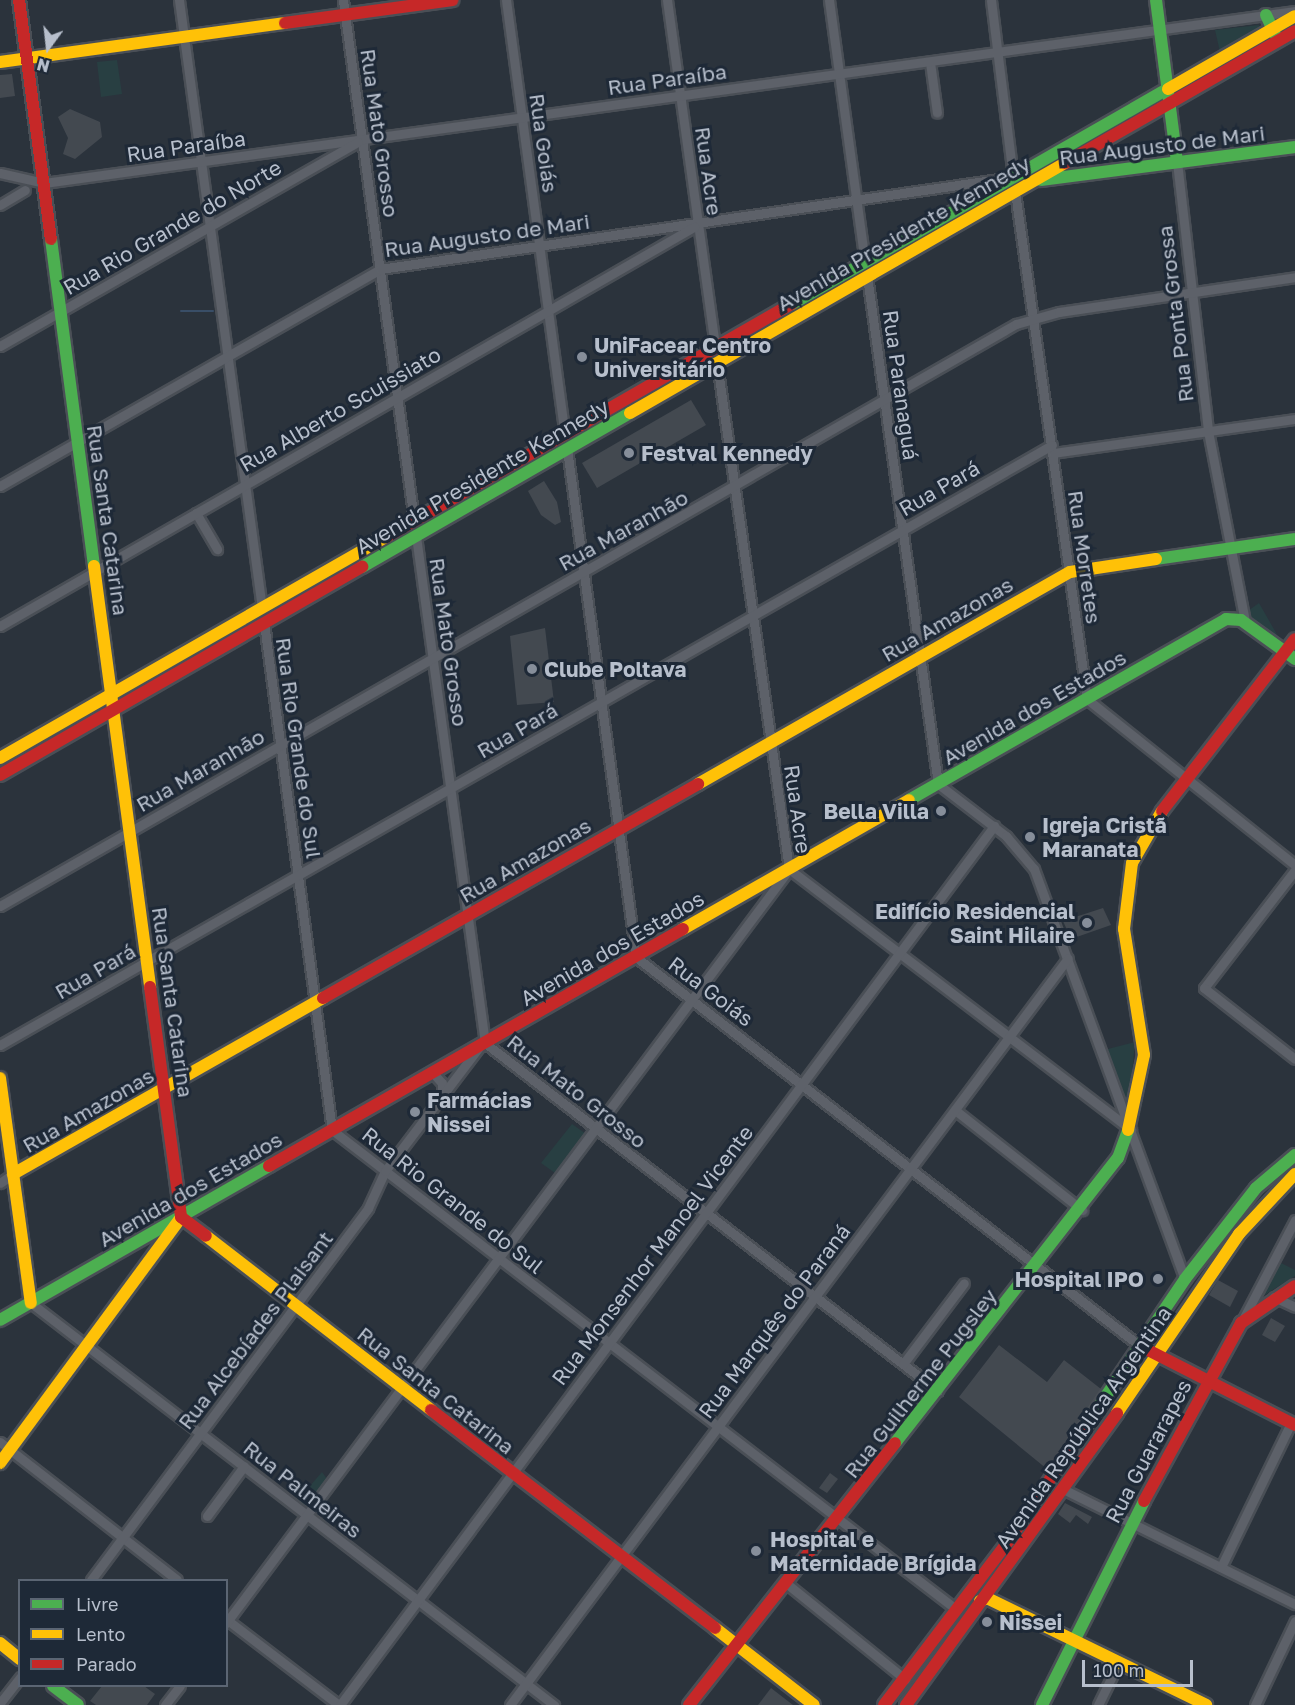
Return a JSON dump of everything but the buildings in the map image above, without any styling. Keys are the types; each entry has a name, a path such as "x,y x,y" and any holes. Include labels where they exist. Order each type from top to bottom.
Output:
{"street":[{"name":"Rua Santa Catarina","path":"19,0 181,1217 813,1705"},
{"path":"179,0 262,608"},
{"name":"Rua Mato Grosso","path":"343,0 414,520"},
{"path":"0,62 452,0"},
{"name":"Rua Goiás","path":"506,0 566,434"},
{"name":"Rua Acre","path":"667,0 716,348"},
{"path":"829,0 865,262"},
{"path":"991,0 1013,177"},
{"name":"Rua Ponta Grossa","path":"1156,0 1208,431 1228,549 1245,622"},
{"name":"Rua Paraíba","path":"44,183 1295,11"},
{"path":"1266,15 1273,28 1272,44"},
{"name":"Avenida Presidente Kennedy","path":"0,758 1295,16"},
{"name":"Avenida Presidente Kennedy","path":"1061,172 1170,103 1295,31"},
{"path":"930,62 937,113"},
{"name":"Rua Rio Grande do Norte","path":"0,346 362,140"},
{"name":"Rua Augusto de Mari","path":"1033,181 1061,172 1177,162 1295,147"},
{"path":"1051,155 1061,172"},
{"path":"0,173 44,183"},
{"name":"Rua Augusto de Mari","path":"0,486 380,269 1013,177"},
{"name":"Avenida Presidente Kennedy","path":"0,775 1033,181"},
{"path":"962,186 972,201"},
{"path":"0,205 25,190"},
{"name":"Rua Morretes","path":"1015,192 1087,699"},
{"name":"Rua Alberto Scuissiato","path":"0,626 698,224"},
{"name":"Rua Paranaguá","path":"867,276 938,784"},
{"name":"Rua Maranhão","path":"0,906 1034,317 1295,278"},
{"path":"752,327 759,339"},
{"name":"Rua Acre","path":"717,363 789,869 1131,1130"},
{"name":"Rua Pará","path":"0,1045 903,530 1052,449 1295,419"},
{"name":"Rua Goiás","path":"567,449 636,957 1140,1346"},
{"path":"490,477 492,492"},
{"path":"196,513 217,549"},
{"name":"Rua Mato Grosso","path":"416,536 468,915 483,1044 938,1391"},
{"path":"1070,572 1295,539"},
{"name":"Rua Amazonas","path":"0,1183 1070,572"},
{"name":"Avenida dos Estados","path":"3,1316 181,1217 1226,619 1245,622"},
{"path":"1245,622 1290,655"},
{"name":"Rua Rio Grande do Sul","path":"264,623 332,1130 957,1610"},
{"name":"Rua Guilherme Pugsley","path":"689,1705 1082,1209 1131,1130 1144,1055 1124,929 1125,894 1138,848 1186,778 1290,655 1295,639"},
{"path":"1087,699 1295,865"},
{"path":"32,740 29,748 38,753"},
{"path":"938,784 994,826 1035,869 1185,1279"},
{"name":"Rua Monsenhor Manoel Vicente","path":"339,1705 994,826"},
{"path":"228,1620 789,869"},
{"path":"1295,870 1204,988 1295,1059"},
{"name":"Rua Marquês do Paraná","path":"510,1705 1068,958"},
{"name":"Rua Alcebíades Plaisant","path":"93,1579 368,1208 385,1172 483,1044"},
{"path":"433,1073 442,1083 442,1098"},
{"path":"0,1078 31,1302"},
{"path":"955,1110 1082,1209"},
{"name":"Avenida República Argentina","path":"884,1705 957,1610 1185,1279 1256,1188 1295,1155"},
{"name":"Avenida República Argentina","path":"906,1705 1065,1490 1265,1200 1295,1174"},
{"path":"0,1463 5,1446 87,1346 181,1217"},
{"name":"Rua Guararapes","path":"1042,1705 1131,1524 1295,1220"},
{"path":"903,1364 964,1283"},
{"path":"1241,1323 1274,1297 1295,1286"},
{"path":"1274,1297 1295,1307"},
{"name":"Rua Palmeiras","path":"31,1302 554,1705"},
{"path":"1140,1346 1206,1382 1293,1424 1221,1567"},
{"path":"5,1446 174,1579"},
{"path":"207,1516 244,1466"},
{"path":"1065,1490 1295,1604"},
{"path":"786,1583 905,1678"},
{"path":"957,1610 987,1598 1206,1705"},
{"path":"1255,1705 1295,1621"},
{"path":"228,1622 339,1705"},
{"path":"0,1643 18,1657"},
{"path":"1098,1705 1119,1662"},
{"path":"0,1703 18,1680"},
{"path":"54,1687 78,1705"},
{"path":"165,1705 179,1687"}],"green space":[{"path":"1259,25 1260,30 1220,52 1215,30"},
{"path":"117,60 122,94 101,97 97,62"},
{"path":"1259,603 1279,638 1245,613"},
{"path":"1135,1042 1129,1106 1104,1050"},
{"path":"572,1124 586,1134 555,1173 541,1163"},
{"path":"1277,1261 1295,1270 1295,1276 1253,1302"},
{"path":"322,1472 327,1479 306,1508 297,1501"}],"waterway":[{"path":"181,311 213,311"}],"traffic: fast":[{"path":"1156,0 1177,162"},
{"path":"1266,15 1275,34"},
{"path":"792,304 1168,89"},
{"path":"1041,180 1295,147"},
{"path":"51,239 94,566"},
{"path":"362,567 630,413"},
{"path":"1156,559 1295,539"},
{"path":"909,800 1226,619 1241,620 1295,659"},
{"path":"895,1443 1118,1158 1128,1130"},
{"path":"1089,1421 1185,1279 1256,1188 1295,1155"},
{"path":"0,1320 269,1166"},
{"path":"1042,1705 1144,1501"},
{"path":"54,1687 78,1705"}],"traffic: slow":[{"path":"1168,89 1295,16"},
{"path":"0,62 285,23"},
{"path":"630,413 1065,163"},
{"path":"0,758 386,537"},
{"path":"698,784 1070,572 1156,559"},
{"path":"94,566 150,987"},
{"path":"683,929 909,800"},
{"path":"1128,1130 1144,1055 1124,929 1132,863 1162,811"},
{"path":"13,1174 323,998"},
{"path":"0,1078 31,1303"},
{"path":"1117,1413 1239,1234 1295,1174"},
{"path":"0,1463 179,1220"},
{"path":"206,1236 431,1410"},
{"path":"980,1601 987,1598 1206,1705"},
{"path":"715,1628 814,1705"},
{"path":"0,1643 18,1657"}],"traffic: jam":[{"path":"19,0 51,239"},
{"path":"285,23 452,0"},
{"path":"1170,103 1295,31"},
{"path":"1065,163 1170,103"},
{"path":"386,537 792,304"},
{"path":"0,775 362,567"},
{"path":"1162,811 1295,639"},
{"path":"323,998 698,784"},
{"path":"269,1166 683,929"},
{"path":"150,987 181,1217 206,1236"},
{"path":"1144,1501 1241,1323 1295,1286"},
{"path":"1140,1346 1295,1425"},
{"path":"431,1410 715,1628"},
{"path":"906,1705 1117,1413"},
{"path":"884,1705 1010,1539 1089,1421"},
{"path":"689,1705 895,1443"}],"place":[{"name":"UniFacear Centro Universitário","path":"582,357"},
{"name":"Festval Kennedy","path":"629,453"},
{"name":"Clube Poltava","path":"532,669"},
{"name":"Bella Villa","path":"941,811"},
{"name":"Igreja Cristã Maranata","path":"1030,837"},
{"name":"Edifício Residencial Saint Hilaire","path":"1087,923"},
{"name":"Farmácias Nissei","path":"415,1112"},
{"name":"Hospital IPO","path":"1158,1279"},
{"name":"Hospital e Maternidade Brígida","path":"756,1551"},
{"name":"Nissei","path":"987,1622"}]}
